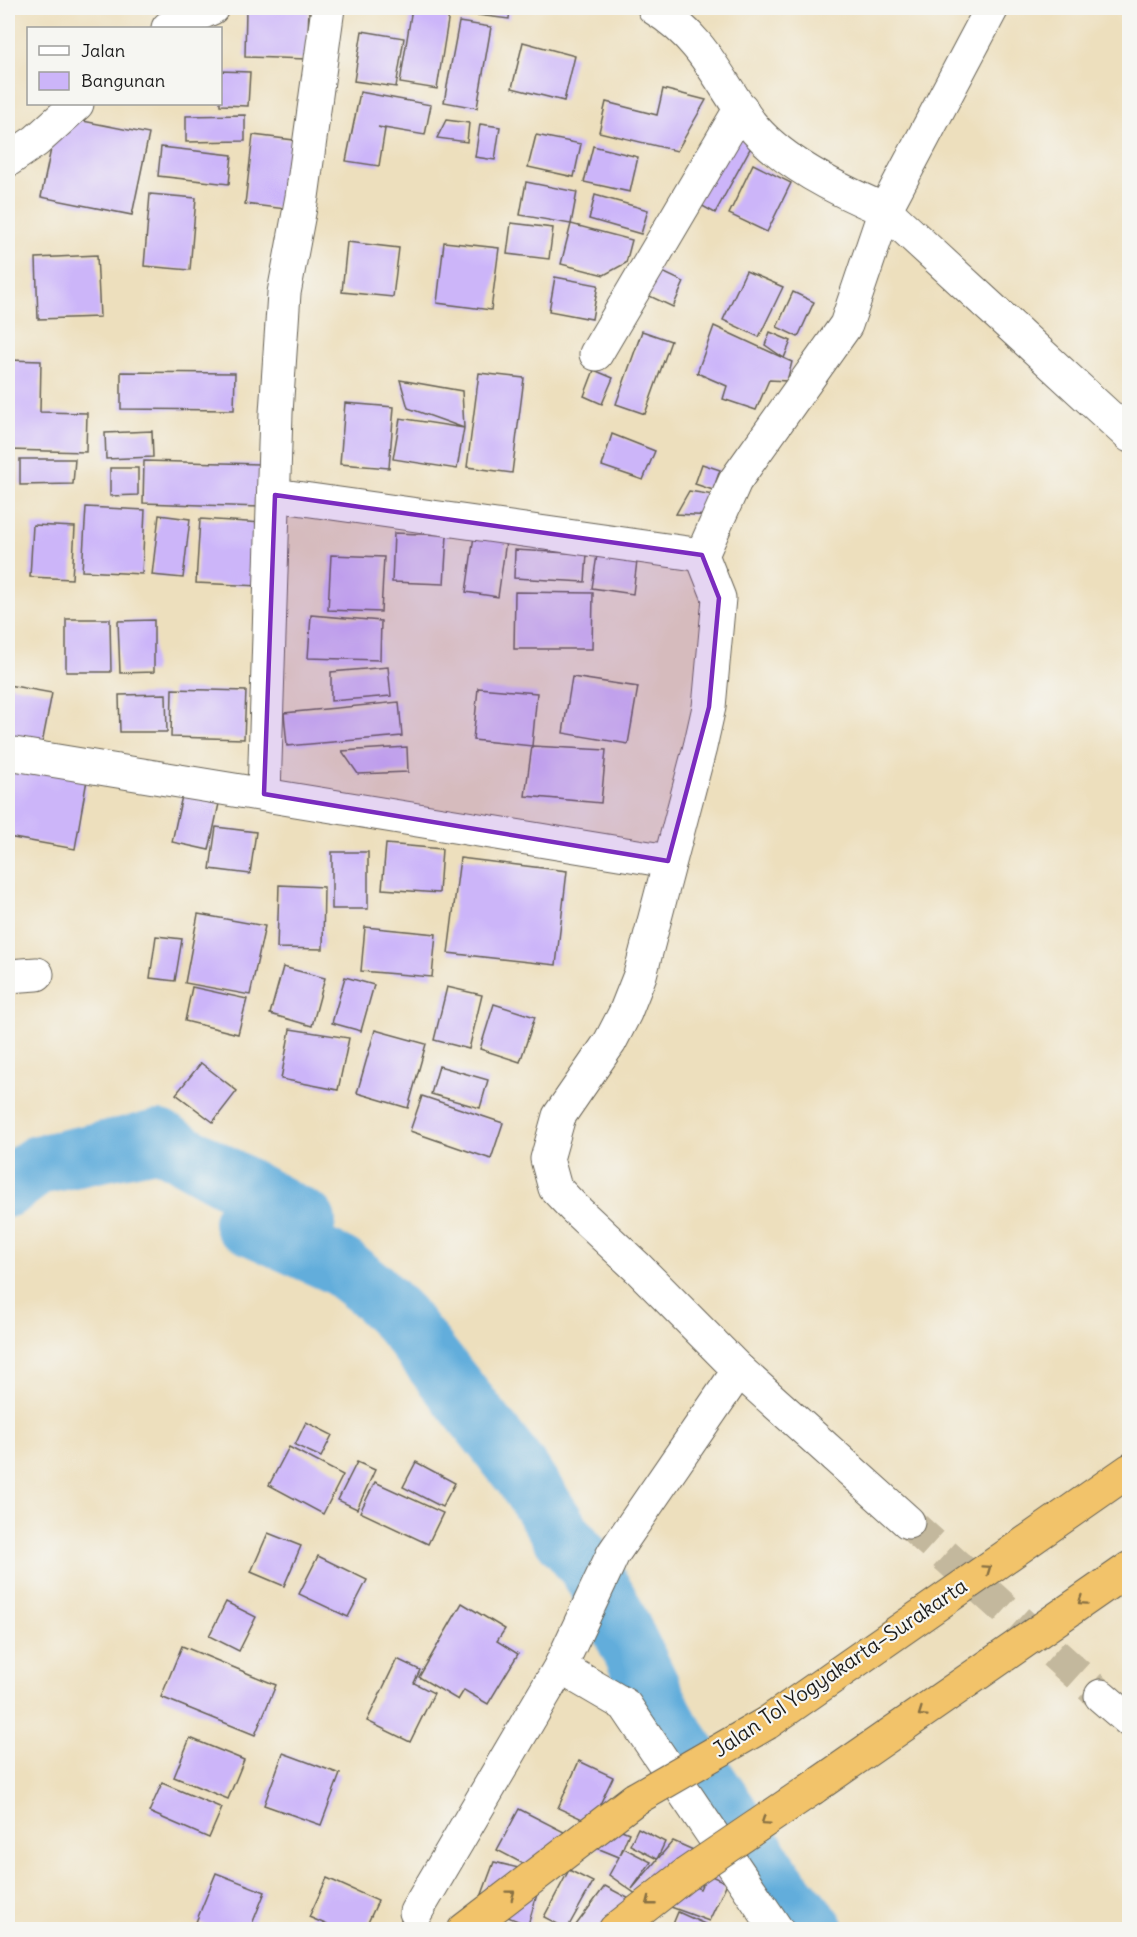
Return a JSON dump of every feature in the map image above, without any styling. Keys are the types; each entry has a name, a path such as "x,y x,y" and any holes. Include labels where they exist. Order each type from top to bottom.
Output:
{"highway":[{"name":"Jalan Tol Yogyakarta–Surakarta","path":"464,1929 635,1799 767,1723 1130,1470"},
{"path":"615,1929 685,1875 1130,1568"}],"street":[{"path":"170,27 212,8"},
{"path":"264,794 276,413 284,293 302,197 328,8"},
{"path":"654,8 681,26 696,42 761,134 782,153 840,191 885,210 1130,436"},
{"path":"908,1522 738,1370 638,1268 574,1208 555,1188 547,1160 560,1116 610,1042 625,1013 645,958 709,707 719,598 702,555 735,481 846,325 885,210 992,8"},
{"path":"8,160 36,141 76,105"},
{"path":"596,354 741,108"},
{"path":"275,495 702,555"},
{"path":"8,753 668,861"},
{"path":"416,1912 560,1667 578,1624 613,1554 738,1370"},
{"path":"560,1667 625,1705 777,1929"},
{"path":"1101,1696 1130,1721"}],"highlighted area":[{"path":"275,495 702,555 719,598 709,707 668,861 264,794"}],"building":[{"path":"246,8 309,9 307,59 245,57"},
{"path":"412,8 450,8 437,89 400,83"},
{"path":"471,8 510,8 509,19 470,14"},
{"path":"459,22 491,27 477,108 444,102"},
{"path":"362,31 404,38 396,87 354,81"},
{"path":"523,42 575,56 564,101 512,88"},
{"path":"222,71 250,72 248,106 220,105 222,105"},
{"path":"663,89 706,100 677,151 599,132 606,102 657,115"},
{"path":"360,92 431,105 425,135 378,127 385,129 379,166 346,161"},
{"path":"245,115 245,141 186,142 186,116"},
{"path":"78,120 149,134 132,215 41,197 52,144"},
{"path":"446,120 469,123 467,142 437,138"},
{"path":"480,124 500,127 495,160 475,157"},
{"path":"253,135 302,141 294,210 245,204"},
{"path":"536,135 581,144 574,177 528,167"},
{"path":"733,135 752,145 715,213 697,203"},
{"path":"593,146 638,157 630,192 584,182"},
{"path":"161,147 232,155 229,184 158,176"},
{"path":"753,164 791,183 767,232 729,214"},
{"path":"526,182 577,192 571,224 520,215"},
{"path":"150,194 196,198 190,270 144,266"},
{"path":"595,195 648,210 641,234 589,219"},
{"path":"511,223 553,228 549,259 507,254"},
{"path":"571,224 632,240 626,263 604,275 561,264"},
{"path":"347,242 399,248 393,297 342,292"},
{"path":"444,242 499,248 491,310 437,303"},
{"path":"97,255 100,317 38,319 36,258"},
{"path":"654,268 684,282 673,307 643,293"},
{"path":"746,271 783,287 759,337 723,320"},
{"path":"555,277 598,285 592,319 549,311"},
{"path":"793,292 814,302 798,337 777,327"},
{"path":"714,326 792,362 787,381 769,380 756,410 723,399 727,386 697,373"},
{"path":"642,331 671,341 645,414 616,404"},
{"path":"770,332 791,341 784,358 765,345"},
{"path":"8,360 41,361 40,412 87,413 86,452 8,450"},
{"path":"594,370 613,378 602,404 584,396"},
{"path":"121,372 235,373 234,410 121,409"},
{"path":"479,373 524,378 512,473 467,467"},
{"path":"400,380 462,391 464,428 408,408"},
{"path":"345,403 394,407 389,468 340,464"},
{"path":"400,418 464,428 457,469 393,459"},
{"path":"152,431 153,457 106,459 105,433"},
{"path":"612,434 655,451 643,480 602,466"},
{"path":"20,459 75,459 73,484 20,485"},
{"path":"144,461 261,464 260,507 143,503"},
{"path":"702,464 720,470 713,490 695,484"},
{"path":"110,468 138,468 138,495 110,496"},
{"path":"689,491 720,496 712,516 676,514"},
{"path":"86,507 145,510 142,574 82,571"},
{"path":"159,515 190,519 183,578 152,575"},
{"path":"200,519 264,523 260,586 196,583"},
{"path":"33,525 75,527 72,579 30,577"},
{"path":"475,529 507,534 498,597 466,592"},
{"path":"394,533 447,535 444,584 392,582"},
{"path":"515,550 587,554 585,582 514,578"},
{"path":"331,555 384,557 381,612 328,610"},
{"path":"597,555 637,561 633,594 592,588"},
{"path":"515,592 593,593 592,649 514,649"},
{"path":"311,615 381,621 380,660 308,658"},
{"path":"66,619 110,619 111,672 66,672"},
{"path":"154,620 154,672 120,673 118,621"},
{"path":"388,667 391,696 331,701 331,672"},
{"path":"572,677 638,687 628,744 563,733"},
{"path":"8,685 52,693 41,749 8,742"},
{"path":"478,688 537,693 532,746 473,740"},
{"path":"172,689 246,691 244,739 171,737"},
{"path":"166,694 167,732 120,732 119,695"},
{"path":"399,702 402,736 287,746 284,713"},
{"path":"532,746 606,750 601,803 525,796"},
{"path":"407,747 408,772 358,774 342,751"},
{"path":"8,760 88,774 75,849 8,837"},
{"path":"183,791 220,799 209,850 172,842"},
{"path":"216,827 256,832 250,874 210,869"},
{"path":"386,844 442,849 439,893 382,889"},
{"path":"332,852 368,852 368,909 332,909"},
{"path":"460,858 567,871 556,965 448,953"},
{"path":"279,885 324,887 323,949 277,948"},
{"path":"198,914 265,926 250,995 185,983"},
{"path":"365,927 436,934 432,977 361,971"},
{"path":"156,936 182,939 175,981 150,978"},
{"path":"283,967 325,978 312,1026 270,1014"},
{"path":"345,977 374,985 361,1031 332,1023"},
{"path":"192,987 247,999 238,1034 185,1021"},
{"path":"447,987 482,995 469,1049 434,1040"},
{"path":"494,1004 535,1017 520,1062 480,1049"},
{"path":"290,1029 349,1038 338,1090 281,1079"},
{"path":"375,1030 426,1044 408,1108 357,1093"},
{"path":"201,1063 237,1091 213,1122 176,1094"},
{"path":"439,1066 488,1080 480,1108 431,1094"},
{"path":"422,1096 503,1123 491,1159 410,1131"},
{"path":"306,1422 332,1435 321,1457 295,1445"},
{"path":"289,1447 343,1475 323,1514 269,1485"},
{"path":"357,1462 375,1470 357,1509 338,1500"},
{"path":"416,1462 455,1483 442,1507 403,1487"},
{"path":"375,1482 443,1513 428,1544 360,1512"},
{"path":"268,1533 301,1546 284,1586 251,1572"},
{"path":"318,1556 367,1580 348,1617 299,1594"},
{"path":"226,1602 256,1617 239,1651 209,1636"},
{"path":"462,1603 505,1629 497,1641 518,1654 488,1704 464,1690 458,1700 419,1677"},
{"path":"182,1646 276,1685 255,1735 161,1697"},
{"path":"397,1659 420,1670 414,1683 434,1693 410,1742 367,1721"},
{"path":"190,1738 244,1760 228,1799 174,1777"},
{"path":"283,1753 340,1774 321,1825 264,1805"},
{"path":"579,1761 613,1777 591,1823 558,1808"},
{"path":"162,1783 222,1808 209,1838 149,1812"},
{"path":"519,1809 564,1832 543,1874 497,1850"},
{"path":"602,1822 629,1833 620,1855 624,1848 651,1862 632,1889 673,1841 698,1852 643,1899 609,1875 619,1857 592,1846"},
{"path":"638,1828 665,1842 657,1859 630,1845"},
{"path":"494,1862 543,1874 528,1925 478,1905"},
{"path":"569,1870 593,1882 567,1929 544,1917"},
{"path":"216,1873 265,1892 250,1929 215,1929 196,1922"},
{"path":"707,1874 727,1883 709,1921 660,1903 686,1883 700,1889"},
{"path":"327,1878 378,1901 365,1929 337,1929 309,1917"},
{"path":"605,1886 641,1905 606,1929 573,1929"},
{"path":"678,1912 707,1925 706,1929 671,1929"}],"waterway":[{"path":"8,1187 38,1165 159,1140 306,1221"},
{"path":"243,1222 340,1266 371,1290 400,1319 523,1475 562,1535 588,1567 609,1603 670,1728 777,1884 815,1930"}],"tunnel":[{"path":"908,1522 1101,1696"}]}
